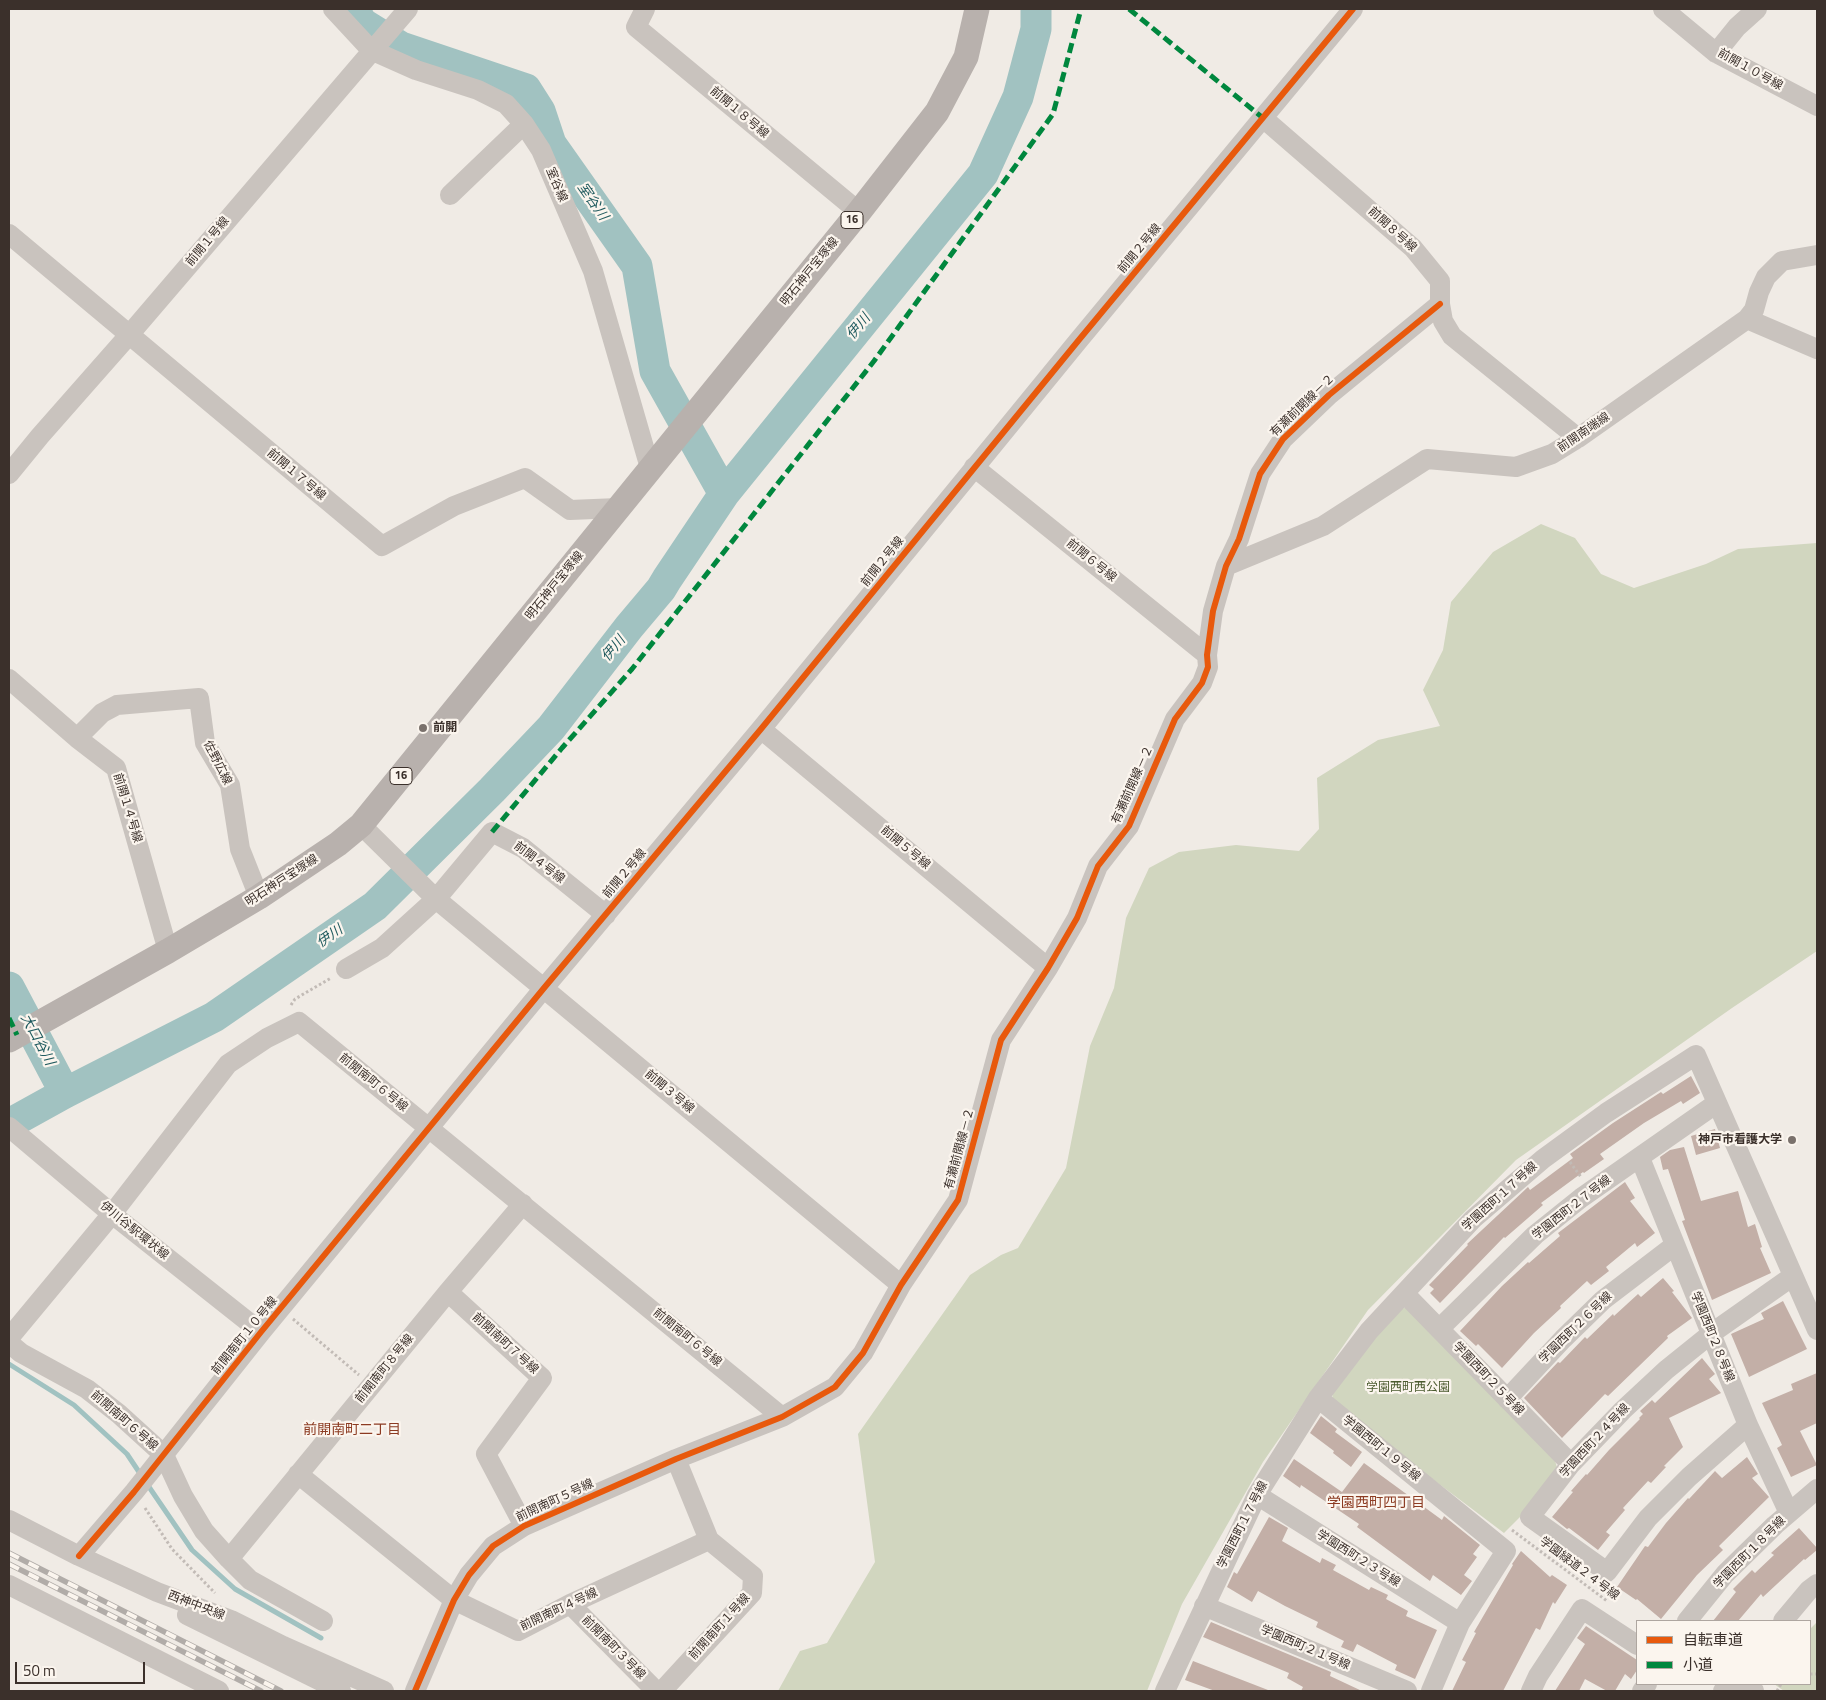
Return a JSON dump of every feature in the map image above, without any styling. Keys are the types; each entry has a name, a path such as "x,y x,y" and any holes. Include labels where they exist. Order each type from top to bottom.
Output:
{"main road":[{"name":"明石神戸宝塚線","path":"25,1031 168,952 259,897 338,844 367,831 618,508 858,212 936,112 966,57 977,9"}],"street":[{"name":"室谷線","path":"333,9 374,47 416,70 478,90 506,104 524,124 541,150 593,271 650,468"},
{"name":"前開１号線","path":"9,474 408,9"},
{"name":"前開１８号線","path":"645,9 636,27 858,212"},
{"name":"前開２号線","path":"429,1129 544,988 761,729 974,467 1353,9"},
{"name":"前開１０号線","path":"1663,9 1716,53 1817,106"},
{"path":"1716,53 1737,26 1757,9"},
{"name":"前開８号線","path":"1264,118 1414,248 1440,281 1440,304 1443,321 1452,336 1578,438"},
{"path":"450,195 524,124"},
{"name":"前開１７号線","path":"9,234 382,546 454,506 525,478 570,510 618,508"},
{"name":"前開南端線","path":"1226,566 1323,526 1428,459 1516,466 1552,454 1578,438 1747,319 1754,310 1766,277 1782,261 1817,256"},
{"name":"有瀬前開線－２","path":"782,1416 835,1387 862,1353 901,1285 958,1200 1001,1040 1048,968 1077,918 1098,866 1129,826 1175,719 1202,683 1208,667 1207,655 1213,611 1226,566 1239,539 1260,474 1283,439 1329,395 1440,304"},
{"path":"1747,319 1817,349"},
{"name":"前開６号線","path":"974,467 1207,655"},
{"name":"前開１４号線","path":"9,679 77,738 116,768 168,952"},
{"name":"佐野広線","path":"77,738 102,713 117,705 199,698 205,743 230,785 240,850 259,897"},
{"name":"前開５号線","path":"761,729 1048,968"},
{"path":"346,969 382,948 436,899 367,831"},
{"name":"前開４号線","path":"436,899 492,832 523,848 606,914"},
{"name":"前開３号線","path":"436,899 901,1285"},
{"name":"前開南町６号線","path":"9,1338 112,1214 228,1064 267,1038 299,1022 782,1416"},
{"name":"学園西町１７号線","path":"1165,1691 1257,1495 1318,1398 1369,1332 1473,1219 1559,1147 1606,1113 1696,1055 1817,1330"},
{"name":"学園西町２７号線","path":"1439,1329 1535,1236 1591,1192 1717,1102"},
{"name":"伊川谷駅環状線","path":"9,1127 112,1214 261,1332"},
{"name":"前開南町１０号線","path":"79,1556 138,1498 161,1459 261,1332 429,1129"},
{"name":"学園西町２８号線","path":"1640,1158 1748,1425 1789,1513"},
{"name":"前開南町８号線","path":"229,1559 448,1292 523,1204"},
{"name":"学園西町２６号線","path":"1506,1399 1603,1300 1675,1245"},
{"name":"学園西町２４号線","path":"1748,1425 1689,1477 1648,1518 1607,1572 1530,1517 1571,1464 1623,1410 1666,1370 1712,1333 1793,1276"},
{"name":"前開南町７号線","path":"448,1292 542,1378 486,1454 524,1526"},
{"name":"学園西町２５号線","path":"1405,1294 1571,1464"},
{"name":"前開南町６号線","path":"9,1343 21,1353 87,1389 119,1414 161,1459 204,1531 229,1559 250,1580 323,1621"},
{"name":"学園西町１９号線","path":"1318,1398 1506,1551 1460,1623 1431,1691"},
{"name":"前開南町５号線","path":"415,1691 454,1600 469,1575 493,1546 524,1526 676,1459 782,1416"},
{"name":"前開南町１号線","path":"662,1691 752,1593 753,1576 709,1540 676,1459"},
{"name":"前開南町４号線","path":"298,1474 454,1600 518,1631 570,1604 709,1540"},
{"name":"学園西町１８号線","path":"1688,1620 1725,1574 1817,1489"},
{"name":"学園西町２３号線","path":"1257,1495 1460,1623"},
{"name":"西神中央線","path":"9,1520 79,1556 157,1592 231,1620 282,1646 384,1691"},
{"name":"西神中央線","path":"9,1526 340,1691"},
{"path":"1784,1620 1809,1590 1817,1584"},
{"path":"9,1585 219,1691"},
{"path":"9,1594 201,1691"},
{"name":"前開南町３号線","path":"570,1604 656,1691"},
{"name":"学園西町２１号線","path":"1204,1606 1407,1691"},
{"path":"1531,1691 1538,1676 1582,1609 1636,1644"}],"path":[{"path":"289,1007 295,999 346,969"},
{"path":"1559,1147 1591,1192"},
{"path":"281,1309 371,1386"},
{"path":"138,1498 172,1549 217,1595"}],"green space":[{"path":"1541,524 1575,538 1601,574 1634,588 1706,564 1738,549 1817,543 1817,951 1732,1008 1516,1160 1368,1310 1263,1462 1182,1604 1147,1691 778,1691 800,1651 827,1643 875,1562 858,1434 970,1275 1001,1255 1018,1248 1066,1168 1090,1046 1114,988 1126,918 1149,868 1179,852 1236,845 1299,851 1319,829 1317,778 1378,740 1440,726 1423,690 1443,650 1451,602 1493,552"},
{"name":"学園西町西公園","path":"1411,1307 1554,1457 1558,1471 1521,1516 1504,1533 1333,1404 1332,1390 1398,1309"},
{"path":"1817,1622 1817,1691 1784,1691 1775,1685 1811,1685 1811,1628"}],"building":[{"path":"1691,1076 1700,1093 1683,1104 1681,1101 1644,1123 1600,1154 1604,1159 1541,1203 1543,1205 1504,1237 1440,1303 1430,1293 1434,1289 1429,1285 1467,1244 1528,1187 1530,1190 1573,1158 1570,1154 1613,1123 1661,1092 1663,1094"},
{"path":"1715,1129 1720,1148 1696,1155 1691,1136"},
{"path":"1684,1147 1701,1201 1738,1191 1748,1227 1755,1224 1762,1247 1760,1248 1771,1273 1712,1300 1682,1221 1685,1220 1668,1169 1663,1170 1660,1157 1670,1150"},
{"path":"1625,1182 1635,1198 1630,1201 1655,1233 1637,1247 1635,1243 1606,1267 1609,1271 1591,1285 1587,1281 1560,1306 1561,1308 1534,1333 1502,1368 1478,1344 1476,1346 1460,1331 1502,1286 1560,1236 1558,1233"},
{"path":"1663,1278 1692,1318 1667,1336 1668,1338 1608,1396 1605,1394 1562,1438 1524,1398 1585,1337 1587,1339 1613,1314 1614,1316 1638,1294 1641,1297"},
{"path":"1783,1301 1807,1349 1749,1377 1731,1334 1764,1319 1761,1313"},
{"path":"1702,1358 1715,1374 1709,1379 1721,1393 1669,1418 1683,1447 1664,1466 1666,1467 1651,1483 1648,1481 1623,1508 1625,1510 1606,1532 1610,1535 1598,1550 1552,1517 1586,1474 1640,1419 1643,1414 1640,1411 1652,1400 1655,1403"},
{"path":"1817,1373 1817,1423 1800,1431 1817,1465 1791,1477 1777,1448 1782,1445 1762,1403 1793,1390 1791,1384"},
{"path":"1321,1416 1337,1429 1335,1432 1362,1452 1351,1467 1310,1433"},
{"path":"1747,1457 1758,1474 1752,1478 1769,1497 1719,1546 1723,1550 1697,1575 1661,1619 1637,1599 1617,1587 1645,1546 1648,1547 1688,1498 1715,1471 1722,1478"},
{"path":"1294,1459 1342,1492 1364,1463 1442,1520 1444,1516 1480,1545 1473,1554 1477,1557 1464,1575 1472,1581 1461,1595 1433,1575 1430,1581 1357,1527 1359,1524 1301,1485 1300,1488 1283,1476"},
{"path":"1269,1517 1288,1528 1282,1541 1320,1563 1322,1558 1336,1565 1333,1570 1369,1590 1371,1587 1388,1595 1386,1599 1408,1611 1406,1616 1437,1630 1415,1679 1395,1670 1397,1665 1357,1644 1353,1652 1341,1647 1344,1641 1316,1627 1318,1622 1258,1591 1252,1602 1227,1587 1234,1572 1237,1574"},
{"path":"1799,1528 1817,1548 1763,1597 1761,1594 1739,1620 1714,1620 1736,1592 1733,1589 1752,1570 1755,1573 1774,1555 1771,1553"},
{"path":"1521,1551 1550,1577 1552,1575 1567,1585 1555,1604 1553,1602 1540,1630 1536,1628 1503,1691 1452,1691 1466,1662 1462,1660 1476,1633 1474,1632"},
{"path":"1211,1622 1331,1672 1330,1676 1362,1691 1301,1691 1303,1687 1287,1678 1289,1673 1203,1637"},
{"path":"1586,1626 1636,1659 1636,1672 1631,1679 1625,1674 1615,1691 1607,1691 1585,1679 1579,1691 1555,1691 1585,1644 1577,1638"},
{"path":"1193,1661 1268,1691 1215,1691 1185,1680"}],"waterway":[{"name":"室谷川","path":"354,9 362,23 401,47 526,89 540,111 551,144 637,266 655,371 724,494"},
{"name":"伊川","path":"9,1124 65,1093 214,1017 375,906 492,790 551,728 629,627 661,589 724,494 983,174 1018,97 1036,29 1036,9"},
{"name":"大口谷川","path":"9,987 65,1093"},
{"path":"9,1364 74,1405 127,1454 141,1475"},
{"path":"147,1484 192,1550 235,1589 321,1638"}],"railway":[{"path":"9,1553 281,1691"},
{"path":"9,1564 261,1691"}],"marked path":[{"path":"492,832 562,748 632,669 874,361 1053,114 1081,9"},
{"path":"1129,9 1263,118"},
{"path":"9,1018 17,1035"}],"cycle path":[{"path":"79,1556 134,1492 261,1332 544,988 761,729 1078,341 1353,9"},
{"path":"415,1691 454,1600 469,1575 493,1546 524,1526 676,1459 782,1417 835,1387 863,1353 901,1285 958,1200 1001,1040 1048,968 1077,918 1098,866 1129,826 1175,719 1202,683 1208,667 1207,655 1213,611 1226,566 1239,539 1260,474 1283,439 1329,395 1440,304"}],"place":[{"name":"前開","path":"423,728"},
{"name":"神戸市看護大学","path":"1792,1140"}],"district":[{"name":"前開南町二丁目","path":"352,1431"},
{"name":"学園西町四丁目","path":"1376,1504"}]}
